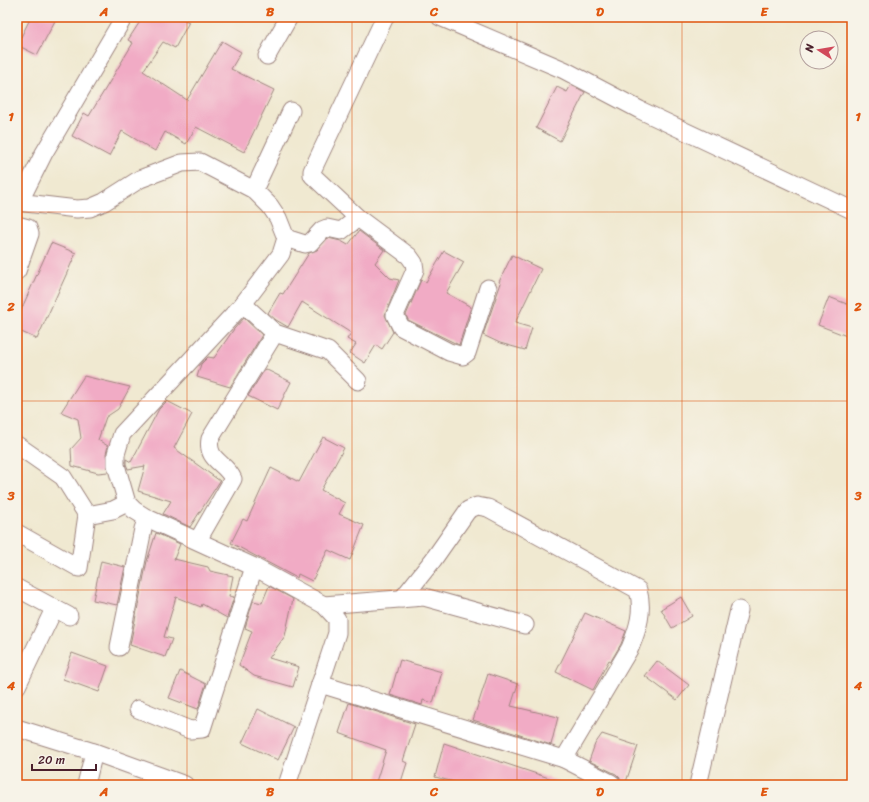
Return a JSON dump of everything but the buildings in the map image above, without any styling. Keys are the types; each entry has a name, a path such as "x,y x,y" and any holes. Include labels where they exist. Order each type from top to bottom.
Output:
{"street":[{"path":"124,17 44,153 18,203 77,209 90,208 104,202 140,179 182,163 200,162 254,190 270,206 278,218 286,238 281,254 243,304 122,434 116,454 116,465 128,503 134,510 147,518 198,540 254,567 324,605 337,619 338,633 287,785"},
{"path":"267,56 289,17"},
{"path":"385,17 312,171 315,179 358,218 409,256 414,263 415,270 395,315 401,326 449,352 463,356 467,354 488,288"},
{"path":"440,17 564,70 640,110 852,210"},
{"path":"254,190 291,111"},
{"path":"286,238 304,244 310,243 322,230 327,228 341,231 358,218"},
{"path":"17,225 28,228 30,234 17,271"},
{"path":"243,304 275,333 328,351 358,381"},
{"path":"198,540 233,479 230,473 212,455 209,448 210,439 275,333"},
{"path":"17,445 63,476 87,515 79,568 17,533"},
{"path":"87,515 113,510 128,503"},
{"path":"402,599 433,560 468,510 477,506 488,508 638,590 641,603 637,631 630,648 564,759"},
{"path":"119,647 143,529 147,518"},
{"path":"138,709 190,730 202,729 254,567"},
{"path":"17,588 56,610 17,686"},
{"path":"324,605 424,597 525,625"},
{"path":"698,785 739,610"},
{"path":"320,684 564,759 611,783"},
{"path":"17,728 94,752 185,785"},
{"path":"86,785 94,752"}]}
